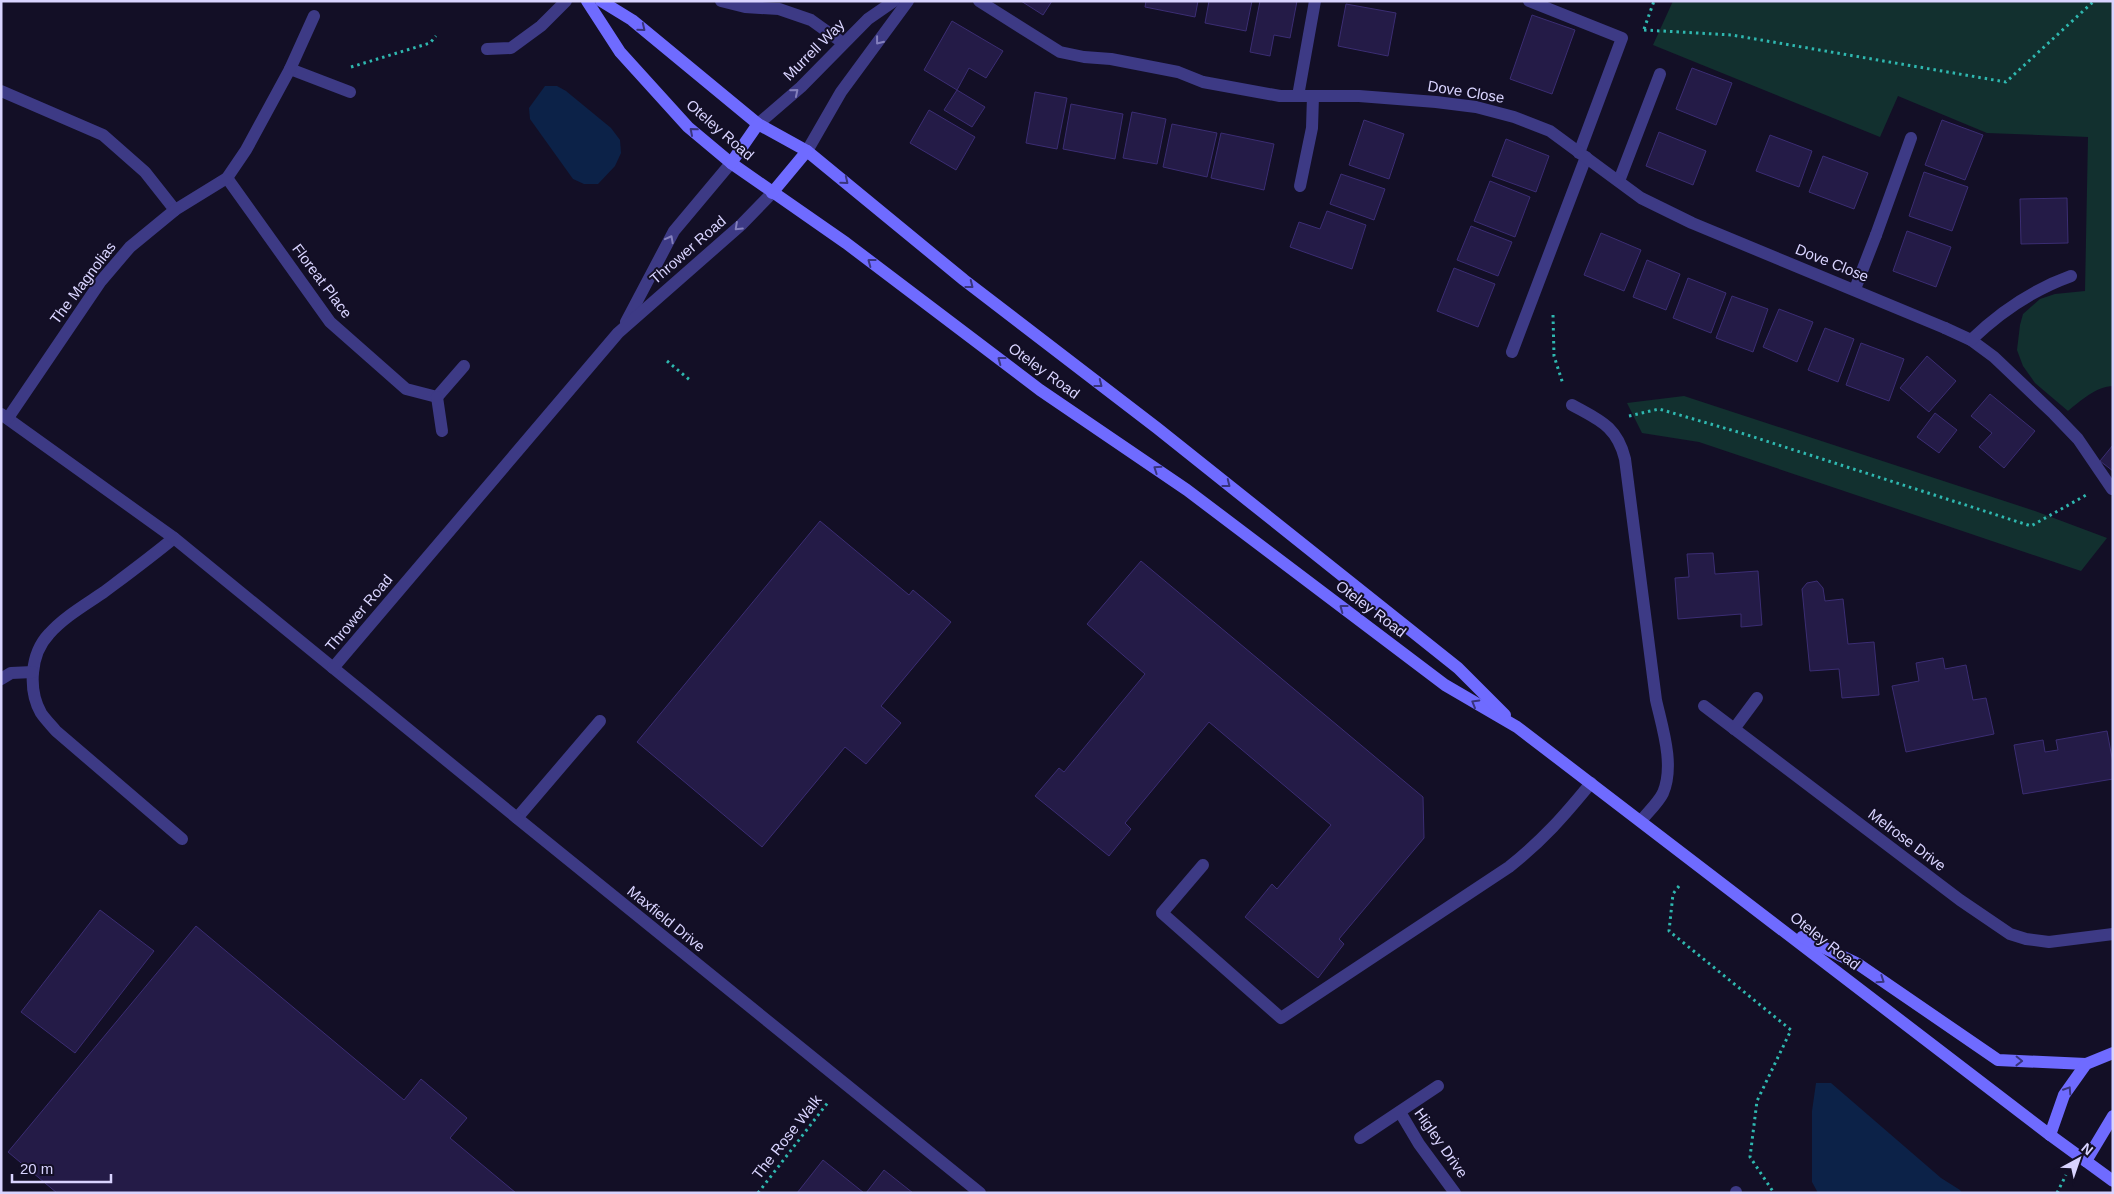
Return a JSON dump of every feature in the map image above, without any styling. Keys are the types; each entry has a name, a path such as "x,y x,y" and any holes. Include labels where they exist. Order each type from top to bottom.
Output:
{"main road":[{"name":"Oteley Road","path":"587,1 620,52 688,127 730,163 846,243 1040,390 1187,490 1445,685 1517,727 2050,1135 2113,1181"},
{"name":"Oteley Road","path":"601,1 632,20 758,124 807,151 964,280 1156,428 1458,668 1517,727"},
{"path":"730,163 758,124"},
{"path":"772,193 807,151"},
{"path":"1777,925 1858,964 1998,1060 2086,1064 2113,1053"},
{"path":"2050,1135 2064,1096 2086,1064"},
{"path":"2086,1161 2113,1116"}],"street":[{"path":"487,49 511,48 541,26 566,1"},
{"path":"721,1 745,7 779,9 811,20 843,43"},
{"name":"Murrell Way","path":"758,124 801,87 868,19 894,1"},
{"path":"807,151 841,92 908,1"},
{"name":"Dove Close","path":"979,1 1060,52 1178,72 1203,82 1280,96 1359,96 1476,108 1514,117 1550,131 1641,198 1692,223 1855,289 1971,340 1994,357 2078,439 2110,485"},
{"path":"1298,96 1315,1"},
{"path":"1512,352 1622,38 1529,1"},
{"name":"The Magnolias","path":"4,416 101,280 130,247 176,210 227,178 246,150 290,69 314,16"},
{"path":"290,69 344,90"},
{"path":"1619,182 1660,74"},
{"path":"1,91 103,135 145,172 176,210"},
{"path":"1300,186 1312,128 1313,96"},
{"path":"1855,289 1911,138"},
{"name":"Thrower Road","path":"623,328 674,231 730,163"},
{"name":"Floreat Place","path":"227,178 330,322 406,389 436,397"},
{"name":"Thrower Road","path":"4,416 174,538 333,668 623,328 741,225 772,193"},
{"path":"1971,340 1995,316 2023,298 2046,285 2071,276"},
{"path":"442,431 436,397 464,366"},
{"path":"1572,405 1604,422 1614,432 1622,445 1625,459 1649,650 1656,700 1664,735 1667,765 1666,785 1662,795 1641,821"},
{"path":"174,538 145,562 62,621 48,635 38,653 33,672 33,692 41,713 56,731 182,839"},
{"name":"Maxfield Drive","path":"333,668 980,1193"},
{"path":"1,680 11,673 33,672"},
{"path":"1734,729 1757,698"},
{"name":"Melrose Drive","path":"1704,706 1960,900 2010,934 2026,940 2049,942 2113,934"},
{"path":"517,818 600,721"},
{"path":"1203,865 1162,913 1281,1018 1510,867 1536,846 1556,826 1591,784"},
{"name":"Higley Drive","path":"1360,1138 1438,1086"},
{"name":"Higley Drive","path":"1400,1112 1419,1144 1455,1193"}],"path":[{"path":"1643,30 1732,35 2006,82 2094,1"},
{"path":"344,90 350,68 430,43 436,36"},
{"path":"1554,356 1558,372 1572,405"},
{"path":"666,361 691,380"},
{"path":"1604,422 1659,409 1738,432 2031,526 2110,485"},
{"path":"1679,886 1673,894 1669,931 1791,1030 1757,1101 1750,1157 1774,1193"},
{"name":"The Rose Walk","path":"758,1193 831,1099"}],"green space":[{"path":"1673,1 2113,1 2113,386 2095,391 2068,411 2035,383 2023,366 2017,350 2023,314 2040,299 2055,294 2085,291 2088,137 1987,133 1898,96 1880,137 1653,45"},
{"path":"1684,396 2035,511 2107,538 2081,571 1699,442 1642,433 1627,403"}],"water":[{"path":"545,86 557,86 566,91 611,128 620,140 621,153 615,166 598,184 584,184 573,179 530,119 529,108"},
{"path":"1816,1083 1831,1083 1941,1178 1962,1193 1818,1193 1812,1182 1812,1111"}],"building":[{"path":"1021,1 1052,1 1043,15"},
{"path":"1146,1 1198,1 1195,17 1145,7"},
{"path":"1209,1 1252,1 1246,31 1205,23"},
{"path":"1260,1 1297,1 1290,38 1274,35 1270,56 1250,52"},
{"path":"1346,4 1396,13 1388,56 1338,46"},
{"path":"1532,15 1575,30 1552,94 1510,79"},
{"path":"952,21 1003,51 986,78 969,68 957,90 924,70"},
{"path":"1692,68 1732,83 1716,125 1676,109"},
{"path":"957,90 985,107 972,127 944,110"},
{"path":"1035,92 1067,98 1057,149 1026,143"},
{"path":"1071,104 1123,114 1115,159 1063,149"},
{"path":"929,110 975,137 956,170 910,143"},
{"path":"1132,112 1166,119 1157,164 1123,158"},
{"path":"1364,120 1404,134 1389,179 1349,165"},
{"path":"1942,120 1983,135 1965,180 1925,165"},
{"path":"1172,124 1217,133 1207,177 1163,167"},
{"path":"1659,132 1706,151 1693,185 1646,166"},
{"path":"1221,133 1274,144 1264,190 1211,178"},
{"path":"1770,135 1812,151 1799,187 1756,171"},
{"path":"1506,139 1549,156 1536,192 1492,176"},
{"path":"1823,156 1868,173 1854,209 1809,192"},
{"path":"1924,172 1968,187 1952,231 1909,216"},
{"path":"1341,174 1385,189 1374,220 1330,204"},
{"path":"1490,181 1530,197 1515,237 1474,221"},
{"path":"2067,198 2068,243 2021,244 2020,199"},
{"path":"1327,211 1366,225 1352,269 1290,247 1299,222 1320,229"},
{"path":"1471,226 1512,242 1498,276 1457,260"},
{"path":"1907,231 1951,247 1936,287 1893,271"},
{"path":"1601,233 1641,250 1624,291 1584,275"},
{"path":"1647,260 1680,274 1666,310 1633,297"},
{"path":"1454,268 1495,284 1478,327 1437,311"},
{"path":"1688,278 1726,293 1711,333 1673,318"},
{"path":"1732,296 1768,309 1753,352 1716,338"},
{"path":"1779,309 1813,322 1797,362 1763,347"},
{"path":"1825,328 1854,339 1838,382 1808,370"},
{"path":"1861,343 1904,359 1889,401 1846,385"},
{"path":"1927,356 1956,381 1929,412 1900,388"},
{"path":"1990,394 2035,431 2004,468 1979,447 1992,433 1971,416"},
{"path":"1935,413 1957,430 1939,453 1917,437"},
{"path":"2113,445 2113,471 2100,461"},
{"path":"820,521 909,595 913,590 951,622 881,706 901,723 866,764 845,747 762,847 637,742"},
{"path":"1713,553 1715,574 1758,571 1762,625 1741,627 1741,614 1678,619 1675,578 1689,577 1687,554"},
{"path":"1141,561 1423,797 1424,838 1339,939 1344,944 1318,978 1245,917 1272,884 1277,889 1331,825 1209,722 1125,823 1131,829 1109,856 1035,796 1059,768 1064,772 1145,674 1087,624"},
{"path":"1817,581 1823,588 1825,601 1843,599 1848,644 1874,642 1879,695 1842,698 1839,669 1810,671 1802,589 1807,583"},
{"path":"1943,658 1945,669 1966,665 1973,700 1986,698 1994,734 1906,752 1892,686 1919,681 1916,663"},
{"path":"2107,731 2113,763 2113,779 2023,794 2014,745 2043,740 2045,752 2058,750 2056,740"},
{"path":"100,910 154,951 75,1053 21,1012"},
{"path":"196,926 404,1100 421,1079 467,1118 450,1138 516,1193 57,1193 8,1152"},
{"path":"823,1160 864,1193 797,1193"},
{"path":"884,1170 913,1193 866,1193"}]}
